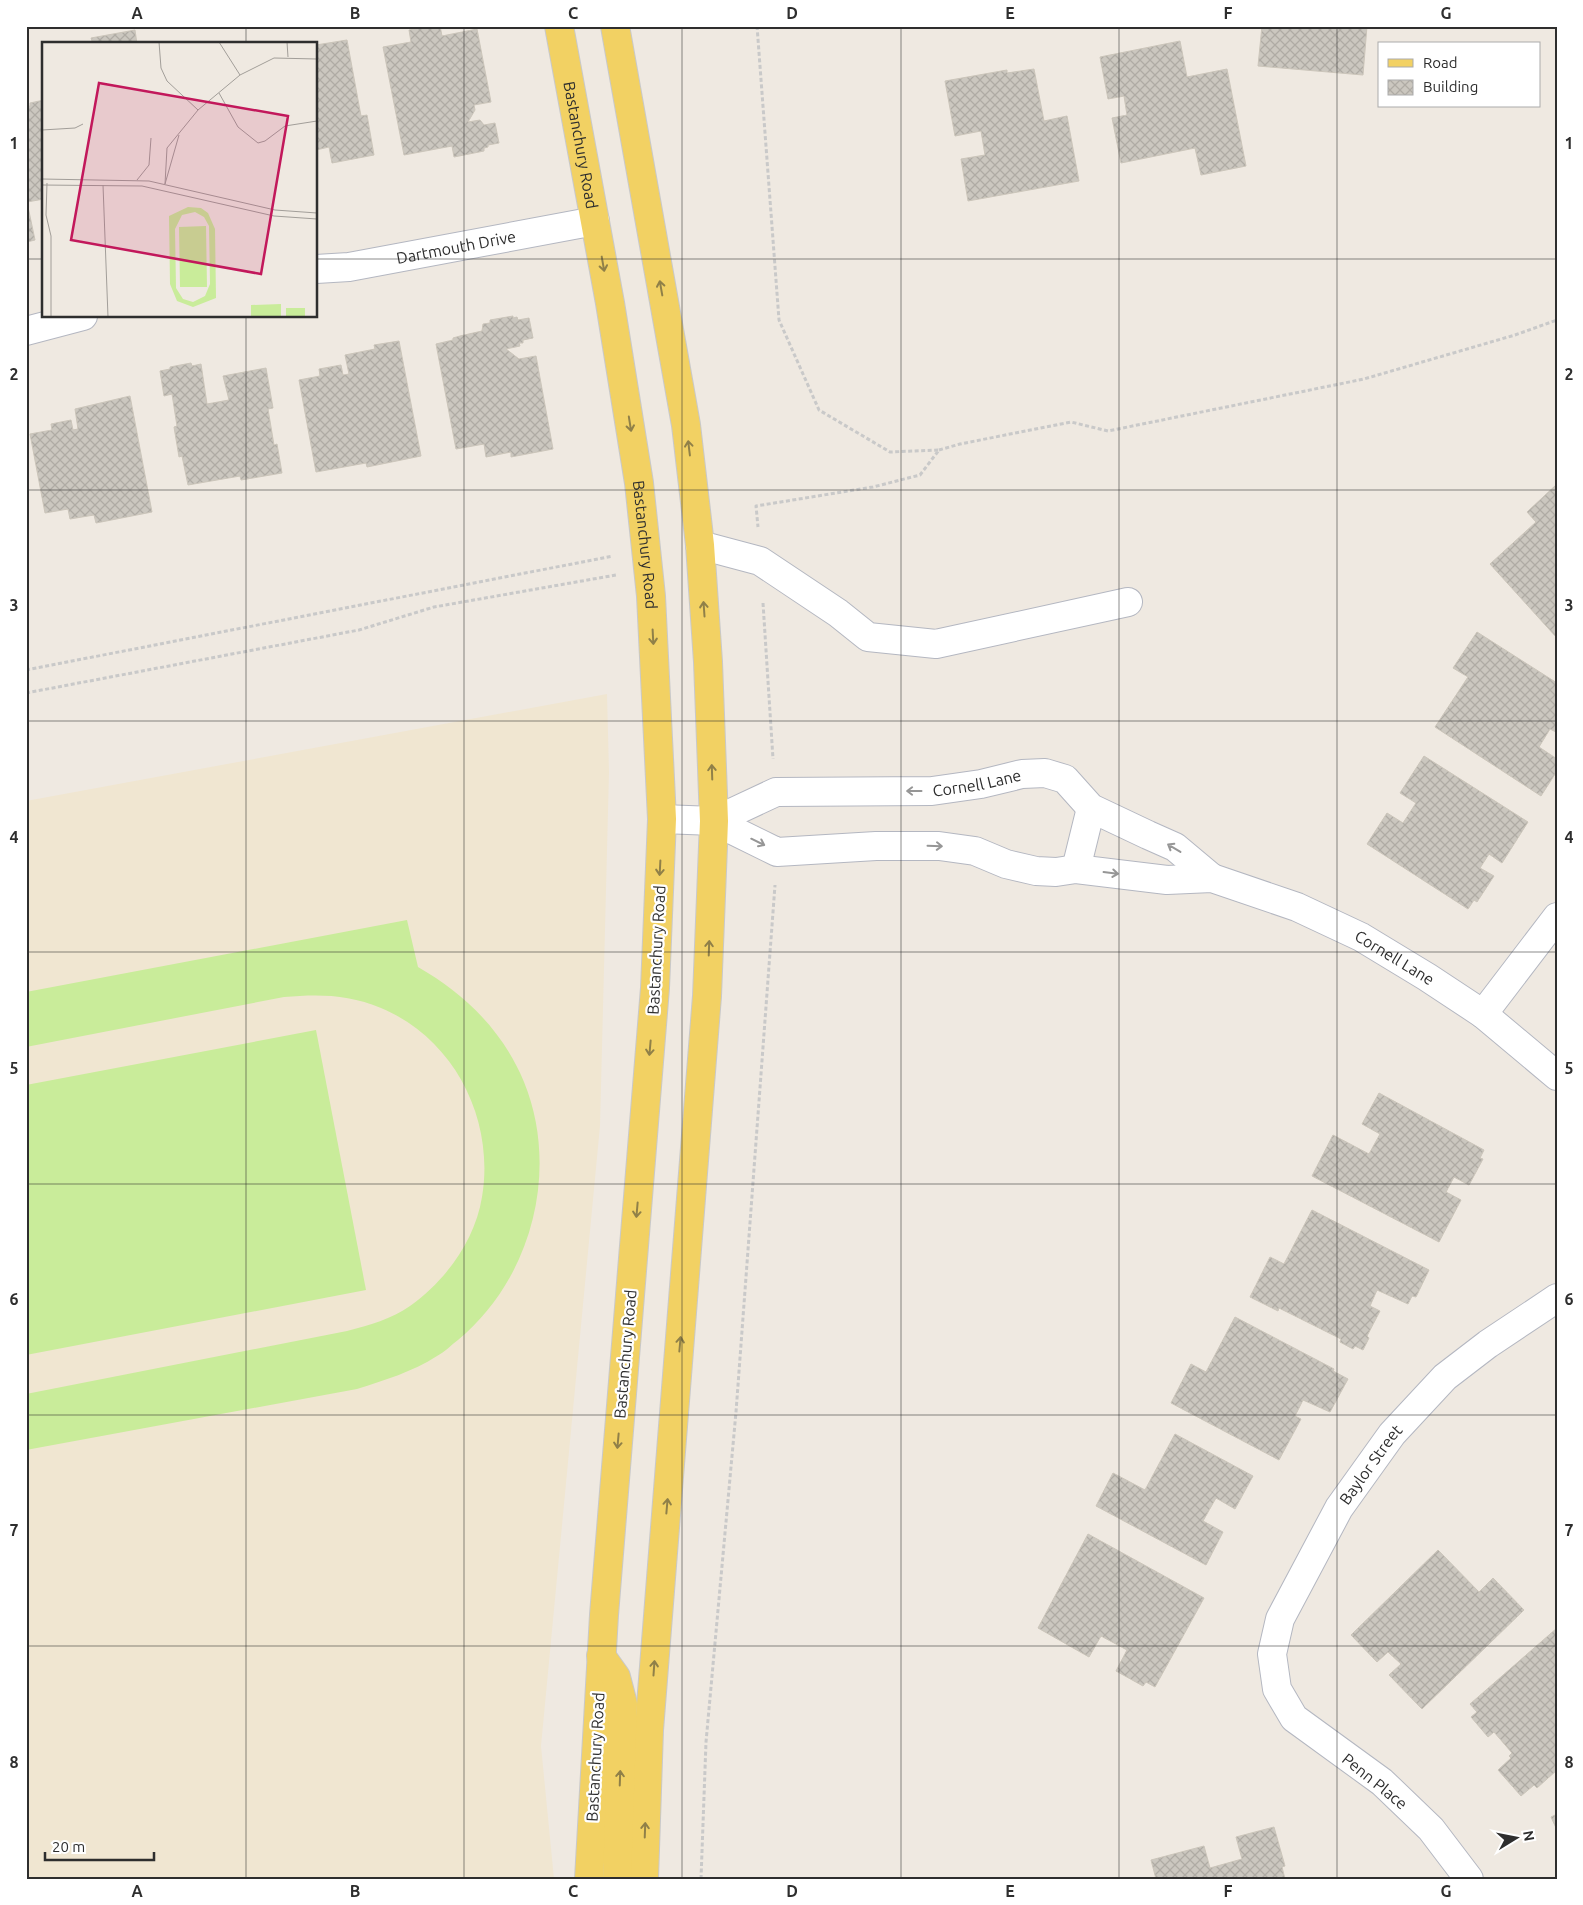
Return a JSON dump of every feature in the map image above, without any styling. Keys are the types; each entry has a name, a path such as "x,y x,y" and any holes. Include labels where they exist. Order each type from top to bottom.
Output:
{"main road":[{"name":"Bastanchury Road","path":"559,26 610,303 639,483 651,596 662,819 655,988 601,1655 589,1879"},
{"path":"615,26 686,425 700,545 708,662 714,820 706,1006 649,1730 644,1879"},
{"path":"601,1655 616,1677 623,1704 617,1879"}],"street":[{"name":"Dartmouth Drive","path":"318,269 349,266 595,220"},
{"path":"26,332 75,318"},
{"path":"700,545 760,561 838,613 868,636 936,644 1128,602"},
{"name":"Cornell Lane","path":"662,819 714,820 776,792 932,791 981,784 1022,774 1045,773 1066,780 1091,808 1175,847 1212,878 1297,907 1361,937 1484,1014 1557,1076"},
{"path":"1076,869 1091,808"},
{"name":"Cornell Lane","path":"714,820 777,852 876,846 940,846 975,850 1006,864 1036,872 1076,869 1167,880 1212,878"},
{"path":"1484,1014 1557,917"},
{"name":"Baylor Street","path":"1277,1689 1272,1654 1280,1619 1344,1500 1392,1434 1445,1377 1488,1344 1557,1298"},
{"name":"Penn Place","path":"1277,1689 1294,1718 1382,1782 1431,1829 1469,1879"}],"path":[{"path":"756,26 779,320 818,410 890,452 939,450 960,444 1071,422 1108,431 1355,380 1515,335 1557,320"},
{"path":"776,792 756,506 873,487 920,475 939,450"},
{"path":"26,670 616,556"},
{"path":"26,693 359,630 434,607 617,575"},
{"path":"701,1879 706,1742 736,1412 777,852"}],"shaded area":[{"path":"607,694 609,772 600,1126 541,1746 554,1879 26,1879 26,801"}],"green space":[{"path":"407,920 418,967 467,1002 494,1030 505,1046 524,1082 535,1116 539,1151 538,1186 532,1221 521,1255 505,1286 484,1315 458,1340 440,1354 418,1367 388,1379 357,1389 26,1450 26,1394 347,1331 380,1321 403,1311 435,1285 456,1259 465,1244 473,1229 482,1197 484,1168 482,1139 475,1112 464,1085 449,1061 430,1040 407,1022 369,1003 333,996 284,997 26,1047 26,992"},
{"path":"316,1030 366,1290 26,1355 26,1085"}],"building":[{"path":"440,26 442,36 477,29 491,102 474,105 475,110 468,122 480,120 484,125 495,123 499,143 488,145 488,147 484,148 484,151 454,157 452,146 404,155 383,47 411,42 409,30"},
{"path":"1262,26 1367,26 1363,75 1258,66"},
{"path":"135,30 137,42 92,42 91,38"},
{"path":"347,40 361,116 367,115 374,155 332,163 329,147 318,150 318,45"},
{"path":"1180,41 1187,77 1227,69 1246,166 1201,175 1195,148 1121,163 1112,118 1127,115 1124,96 1108,99 1100,57"},
{"path":"1034,69 1044,121 1067,116 1079,181 968,201 961,159 985,155 981,131 955,136 945,81 1007,70 1007,73"},
{"path":"42,100 42,199 27,202 35,240 26,244 26,107 30,106 30,103"},
{"path":"513,316 513,318 517,317 518,320 529,318 533,338 523,340 523,343 519,343 520,346 506,349 519,359 536,356 553,449 511,457 511,452 486,457 484,444 456,449 436,344 482,331 483,324 490,323 490,320"},
{"path":"399,341 421,456 367,467 366,463 316,472 299,380 320,376 319,369 341,365 343,375 349,374 345,355 375,349 374,345"},
{"path":"191,363 192,366 201,364 207,404 229,400 223,376 266,368 273,408 268,409 274,445 277,444 282,473 241,480 240,476 188,485 182,456 179,457 174,427 177,426 172,394 164,396 160,371"},
{"path":"130,396 152,512 96,523 94,515 70,519 68,509 45,513 30,434 52,430 51,424 71,420 73,430 78,429 75,409"},
{"path":"1557,484 1557,638 1490,564 1536,522 1527,512"},
{"path":"1477,632 1557,683 1557,731 1550,729 1539,747 1557,759 1557,771 1541,796 1435,727 1468,677 1453,668"},
{"path":"1424,756 1528,822 1502,863 1489,854 1480,868 1494,876 1477,902 1474,900 1468,909 1367,844 1387,813 1403,823 1416,803 1400,793"},
{"path":"1379,1093 1484,1150 1480,1158 1483,1159 1469,1185 1454,1177 1446,1192 1461,1200 1439,1242 1312,1176 1333,1135 1369,1154 1380,1134 1362,1124"},
{"path":"1312,1210 1429,1270 1416,1297 1412,1296 1408,1304 1377,1290 1370,1306 1380,1311 1367,1336 1369,1338 1363,1350 1355,1346 1353,1349 1340,1342 1341,1339 1279,1308 1278,1311 1250,1297 1270,1257 1284,1264"},
{"path":"1235,1317 1334,1369 1333,1371 1348,1379 1330,1412 1303,1400 1295,1416 1301,1419 1279,1460 1171,1403 1191,1364 1206,1372"},
{"path":"1175,1434 1253,1476 1235,1509 1216,1498 1203,1521 1223,1532 1206,1565 1096,1506 1113,1473 1145,1490"},
{"path":"1088,1534 1204,1598 1155,1687 1146,1682 1143,1686 1116,1671 1127,1650 1101,1636 1089,1657 1038,1628"},
{"path":"1438,1550 1479,1592 1493,1578 1524,1610 1422,1709 1389,1675 1401,1664 1388,1652 1377,1662 1351,1635"},
{"path":"1557,1628 1557,1770 1537,1788 1534,1785 1521,1796 1498,1770 1511,1758 1509,1756 1512,1753 1494,1732 1488,1737 1471,1717 1477,1712 1470,1704"},
{"path":"1557,1814 1557,1830 1551,1817"},
{"path":"1274,1827 1285,1866 1282,1867 1285,1879 1156,1879 1151,1860 1204,1846 1210,1868 1242,1859 1236,1837"}]}
